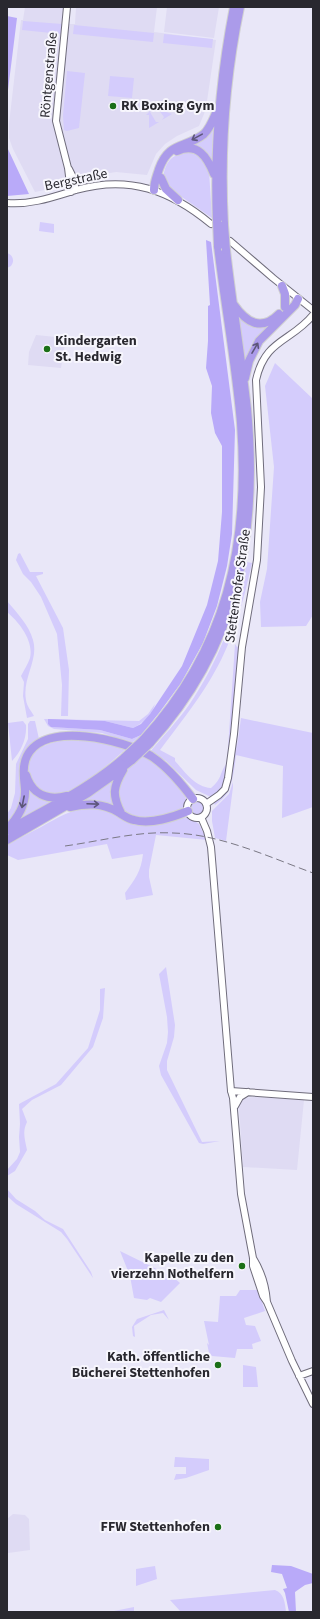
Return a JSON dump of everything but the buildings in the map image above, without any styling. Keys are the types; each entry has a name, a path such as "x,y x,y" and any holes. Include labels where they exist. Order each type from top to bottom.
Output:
{"highway":[{"path":"146,741 178,698 205,651 226,597 238,541 242,486 241,424 218,246 215,180 219,106 234,7"},
{"path":"8,835 62,809 96,788 128,760 177,711 203,671 222,632 236,588 245,541 249,496 249,444 244,384 226,250 217,224 222,172 223,125 229,68 240,7"},
{"path":"154,190 154,183 164,157 175,147 195,139 204,133 210,126 219,106"},
{"path":"154,190 159,184 168,159 177,151 188,148 198,151 205,156 215,180"},
{"path":"161,178 166,189 178,200"},
{"path":"282,286 285,294 285,307"},
{"path":"232,303 246,319 260,324 274,319 291,301 298,299"},
{"path":"244,384 249,362 259,341 298,299"},
{"path":"8,835 19,815 25,797 24,769 27,757 30,752 44,742 67,736 98,738 119,742 151,756 168,768 193,799"},
{"path":"8,835 128,760"},
{"path":"122,814 115,798 115,787 128,760"},
{"path":"24,769 31,786 42,796 57,798 73,794"},
{"path":"62,809 93,804 105,806 131,819 145,821 175,816 188,811"}],"street":[{"name":"Röntgenstraße","path":"67,7 56,121 68,168 72,175 74,191"},
{"name":"Bergstraße","path":"7,203 34,202 92,186 118,184 154,190 178,200 217,224"},
{"path":"230,241 282,286 313,310"},
{"name":"Stettenhofer Straße","path":"206,804 225,789 228,778 234,734 242,647 257,560 261,487 256,380 260,366 272,348 302,328 313,315"},
{"path":"200,798 206,804 206,812 201,817 193,816 188,811 188,805 193,799 200,798"},
{"path":"201,817 207,831 211,847 231,1093 230,1100 233,1135 236,1145"},
{"path":"231,1093 248,1092 313,1097"},
{"path":"234,1110 238,1100 248,1092"},
{"path":"231,1093 233,1098 241,1194 253,1258 253,1266 263,1296 313,1404"},
{"path":"299,1376 313,1371"}],"shaded area":[{"path":"25,7 63,7 62,24 75,24 76,7 157,7 154,32 216,40 207,101 199,126 177,136 165,144 156,154 147,175 116,172 79,178 49,189 35,192 9,138 9,124 21,20 23,20"},
{"path":"167,7 219,7 214,38 164,32"},
{"path":"7,16 17,18 7,98"},
{"path":"23,21 62,24 61,34 22,30"},
{"path":"74,25 154,33 153,42 73,34"},
{"path":"164,34 213,39 212,48 163,43"},
{"path":"67,71 85,73 79,128 67,131 64,130 63,116"},
{"path":"110,76 134,78 132,98 108,96"},
{"path":"155,105 160,107 160,110 172,114 162,120 164,117 156,106 154,108"},
{"path":"151,110 150,112 156,122 159,122 149,128 149,115 146,115"},
{"path":"213,125 212,164 208,158 197,149 190,147 180,148 201,138"},
{"path":"7,147 29,194 7,196"},
{"path":"175,150 166,161 159,175 163,163 170,153"},
{"path":"192,151 201,156 209,171 212,218 169,188 163,180 166,167 171,159 180,154"},
{"path":"40,222 54,224 54,233 39,231"},
{"path":"206,240 211,242 235,430 232,534 227,566 217,606 203,643 181,683 141,735 132,739 100,730 51,727 48,724 48,719 105,721 133,728 141,724 150,714 182,666 207,605 218,561 222,512 222,446 215,433 211,413 212,386 206,368 208,306 210,305"},
{"path":"7,253 11,255 13,260 11,266 7,268"},
{"path":"237,312 240,316 270,323 245,366"},
{"name":"Kindergarten St. Hedwig","path":"36,335 66,338 61,368 28,365 29,352"},
{"path":"275,363 313,399 313,615 306,626 261,627 260,602 267,569 274,467 265,386"},
{"path":"20,553 30,572 43,572 43,574 36,576 63,628 69,670 68,716 61,716 62,685 57,634 41,597 31,582 23,574 16,560 18,554"},
{"path":"247,562 252,563 249,578 241,608 225,653 218,667 186,716 160,750 175,758 175,761 195,782 211,788 215,784 227,763 235,644 237,647 239,646 228,765 224,786 211,797 196,790 166,761 150,752 189,705 218,654 238,600"},
{"path":"7,601 26,624 33,640 34,655 25,692 27,705 34,716 27,718 23,696 24,682 21,676 30,658 30,645 21,626 7,612"},
{"path":"240,700 234,773 227,794 215,805 214,803 226,792 234,760"},
{"path":"155,704 152,712 147,718 133,728 105,721 48,720 52,727 100,730 132,739 141,735 132,743 102,733 54,729 48,726 44,719 139,721 148,714"},
{"path":"241,718 313,733 313,807 282,818 283,766 236,755"},
{"path":"23,721 26,725 24,740 21,749 12,761 8,723"},
{"path":"30,721 35,721 39,739 31,746 22,802 7,826 7,814 11,808 15,793 16,764 28,739 28,724"},
{"path":"68,739 83,739 127,748 90,779 68,792 62,794 40,793 28,774 27,766 29,759 33,753 46,745"},
{"path":"143,755 169,774 179,786 186,799 185,806 182,809 165,815 146,818 136,818 128,815 122,810 118,801 116,789 117,784 127,770"},
{"path":"116,777 115,806 78,804"},
{"path":"25,779 56,799 16,822"},
{"path":"233,782 226,841 215,838 212,811 229,794"},
{"path":"196,801 201,802 204,806 204,811 199,814 195,814 191,810 192,804"},
{"path":"93,807 158,822 189,817 199,824 207,840 156,835 149,870 153,895 126,900 125,893 139,871 143,854 112,859 107,844 18,860 7,855 7,845 66,814"},
{"path":"166,967 175,1025 174,1037 167,1061 167,1070 202,1142 220,1141 203,1144 199,1143 161,1075 159,1066 167,1043 168,1032 167,1017 159,974"},
{"path":"105,988 103,1018 93,1047 61,1085 32,1100 22,1109 27,1122 24,1132 27,1150 15,1171 7,1176 7,1170 17,1159 20,1152 19,1104 56,1084 88,1048 100,1010 100,989"},
{"path":"254,1097 304,1100 297,1170 243,1167 239,1107 245,1098"},
{"path":"7,1189 16,1199 35,1211 45,1220 63,1229 91,1272 93,1278 61,1232 16,1204 7,1196"},
{"path":"120,1251 173,1277 180,1283 161,1302 150,1298 147,1300 134,1298 130,1276"},
{"path":"240,1290 258,1290 265,1311 244,1318 246,1325 255,1326 261,1341 252,1344 253,1349 237,1349 235,1358 212,1356 209,1353 207,1343 209,1345 204,1321 218,1322 220,1296 236,1296"},
{"path":"164,1310 169,1320 163,1313 151,1315 134,1326 135,1337 133,1336 132,1327 137,1319"},
{"path":"243,1365 256,1367 258,1387 243,1387"},
{"path":"175,1457 209,1459 209,1470 186,1478 174,1480 176,1474 186,1474 186,1467 174,1467"},
{"path":"13,1514 25,1515 29,1519 30,1550 8,1553 7,1519"},
{"path":"272,1565 291,1566 313,1574 313,1583 305,1585 295,1592 296,1612 289,1612 283,1589 287,1588 282,1574 271,1572"},
{"path":"155,1566 157,1579 136,1586 136,1569"},
{"path":"275,1590 282,1596 286,1612 181,1612 170,1600"},
{"path":"134,1607 134,1612 109,1612"}],"railway":[{"path":"65,846 146,833 191,834 209,837 244,847 313,873"}],"place":[{"name":"RK Boxing Gym","path":"113,106"},
{"name":"Kindergarten St. Hedwig","path":"47,349"},
{"name":"Kapelle zu den vierzehn Nothelfern","path":"242,1266"},
{"name":"Kath. öffentliche Bücherei Stettenhofen","path":"218,1365"},
{"name":"FFW Stettenhofen","path":"218,1527"}]}
